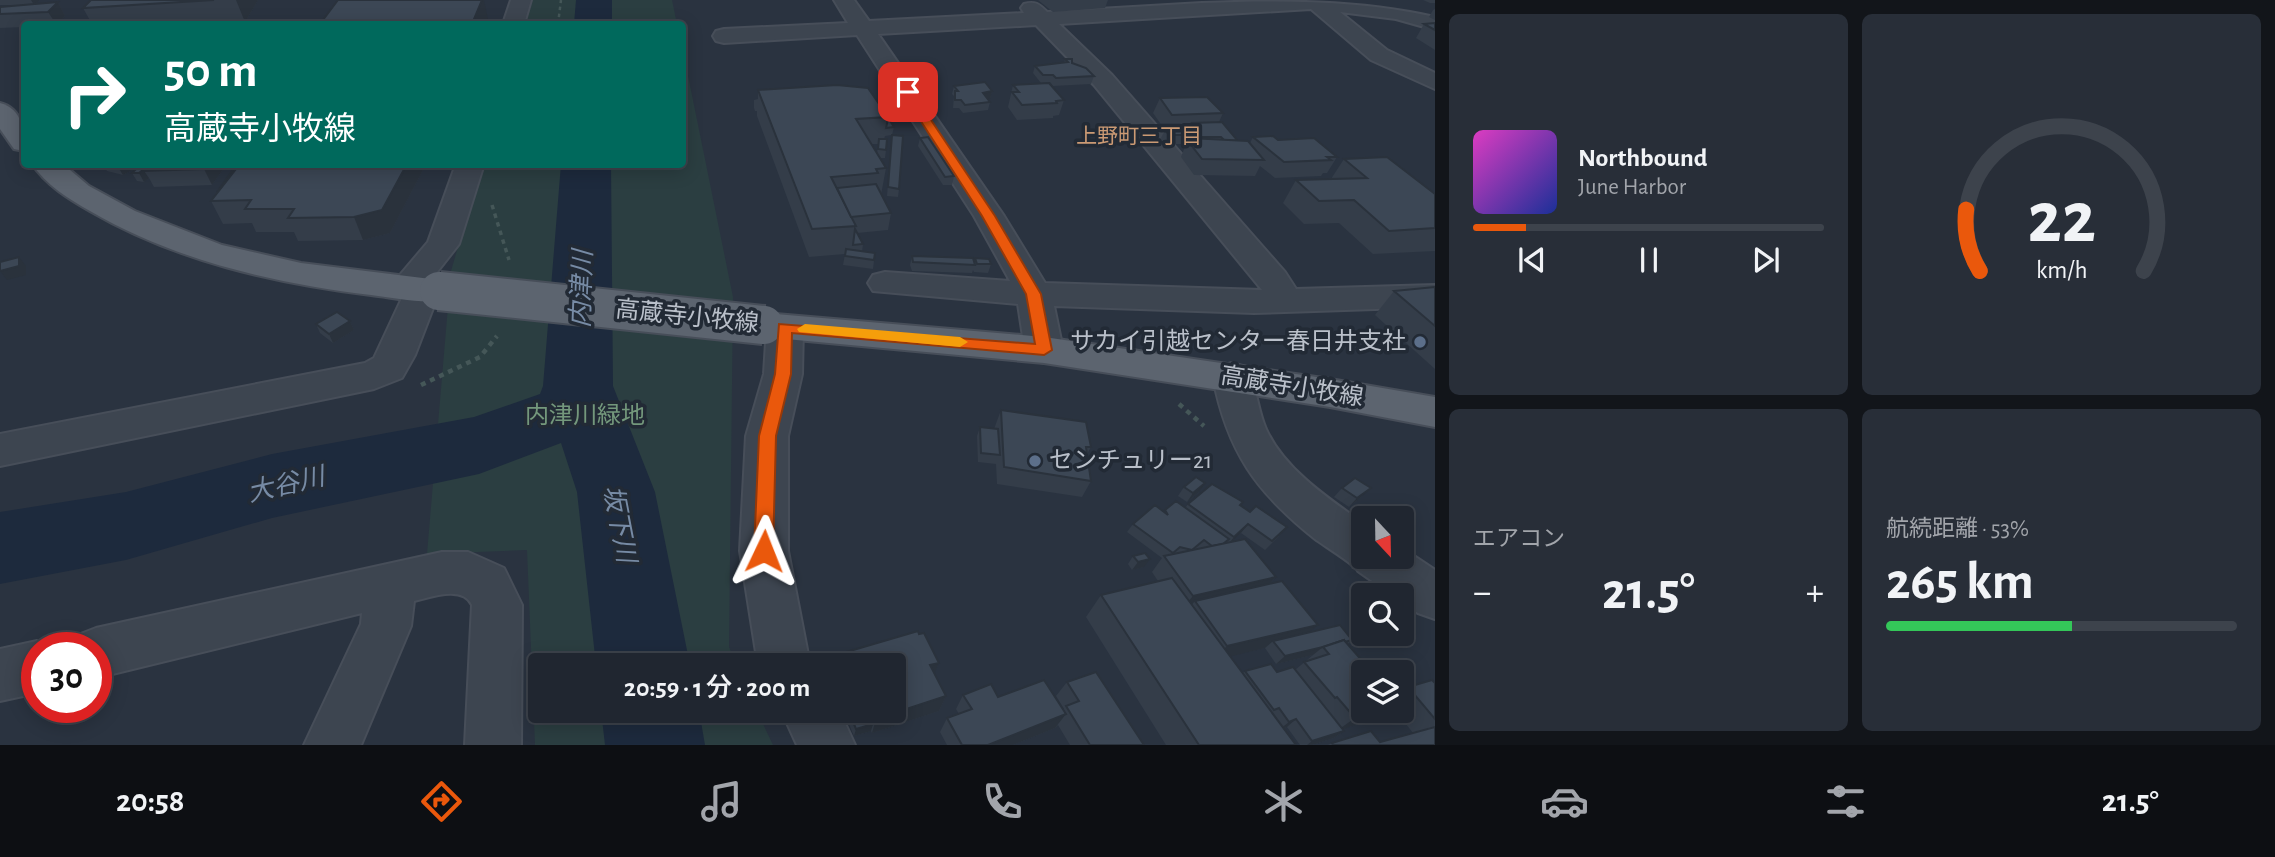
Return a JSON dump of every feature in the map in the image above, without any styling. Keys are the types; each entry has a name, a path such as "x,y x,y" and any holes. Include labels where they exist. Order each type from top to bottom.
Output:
{"main road":[{"path":"0,111 21,139"},
{"name":"高蔵寺小牧線","path":"51,168 81,194 147,230 251,265 325,279 774,326 1044,350 1232,377 1435,412"}],"street":[{"path":"515,21 521,0"},
{"path":"844,0 989,216 1034,294 1044,350"},
{"path":"724,36 863,27 1031,9 1315,2 1401,6 1435,24"},
{"path":"1315,2 1379,55 1435,82"},
{"path":"1031,9 1103,80 1273,280 1286,302"},
{"path":"0,450 374,375 388,368 443,244 469,168"},
{"path":"885,283 1034,294 1286,302 1435,296"},
{"path":"774,326 783,374 767,436 764,551 782,653"},
{"path":"1232,377 1238,410 1254,445 1286,486 1351,539"},
{"path":"1394,569 1435,597"},
{"path":"112,649 391,584 468,573 487,583 497,605 493,745"},
{"path":"332,745 386,626 391,584"},
{"path":"0,675 21,670"},
{"path":"815,723 827,745"}],"path":[{"path":"558,21 561,0"}],"green space":[{"path":"529,0 672,0 676,21 523,21"},
{"name":"内津川緑地","path":"686,66 733,297 729,647 732,653 531,653 527,550 427,554 451,271 481,168 686,168"},
{"name":"内津川緑地","path":"534,723 763,723 773,745 535,745"}],"building":[{"path":"91,0 214,0 83,8"},
{"path":"338,0 482,0 473,21 322,21"},
{"path":"58,2 48,12 0,14 0,7"},
{"path":"1435,23 1435,30 1424,24"},
{"path":"1065,59 1072,59 1072,63 1086,68 1094,76 1056,78 1053,75 1043,75 1035,66 1068,62"},
{"path":"985,82 992,91 983,93 990,102 965,105 961,100 955,100 955,91 958,91 954,86"},
{"path":"1049,83 1064,100 1056,101 1057,103 1022,105 1012,92 1019,92 1013,85"},
{"path":"837,85 868,88 888,117 856,119 886,168 876,169 878,173 831,177 856,226 812,229 758,90"},
{"path":"1207,97 1223,113 1172,115 1160,98"},
{"path":"888,106 909,107 909,111 888,110"},
{"path":"881,107 884,107 891,116 887,117"},
{"path":"889,119 894,127 886,128"},
{"path":"1222,122 1238,141 1224,140 1221,137 1200,137 1192,123"},
{"path":"1176,125 1187,125 1196,135 1169,135 1165,130 1181,130"},
{"path":"892,135 903,136 899,189 888,187"},
{"path":"1273,136 1278,140 1314,138 1337,157 1327,157 1331,160 1284,162 1253,137"},
{"path":"928,137 954,176 945,177 920,138"},
{"path":"1189,138 1248,141 1264,160 1202,159 1188,141 1192,141"},
{"path":"879,139 887,139 886,150 878,149"},
{"path":"1387,157 1435,194 1435,228 1389,231 1354,200 1319,201 1296,180 1367,178 1344,159"},
{"path":"137,168 145,168 139,173 132,173"},
{"path":"147,168 205,168 204,169 144,171"},
{"path":"234,168 237,168 217,192"},
{"path":"237,168 405,168 382,210 354,217 288,218 294,209 245,209 251,200 211,201"},
{"path":"876,184 891,213 851,217 837,188"},
{"path":"855,229 863,244 853,245"},
{"path":"846,249 875,253 874,260 845,256"},
{"path":"912,256 973,258 975,265 913,262"},
{"path":"19,257 19,266 0,271 0,262"},
{"path":"975,258 989,259 991,264 977,264"},
{"path":"1435,287 1435,326 1394,291"},
{"path":"337,312 350,321 329,334 316,324"},
{"path":"1001,410 1086,422 1091,447 1086,447 1091,481 1004,467"},
{"path":"980,427 998,429 1000,455 981,453"},
{"path":"1196,477 1205,483 1193,493 1184,487"},
{"path":"1355,478 1371,488 1357,498 1342,488"},
{"path":"1212,484 1243,502 1240,505 1250,512 1256,506 1287,527 1272,541 1248,524 1234,537 1188,504"},
{"path":"1176,501 1229,539 1223,544 1212,546 1204,540 1192,550 1180,547 1173,553 1133,524 1155,505 1168,515 1165,510"},
{"path":"1245,539 1276,577 1193,596 1164,556"},
{"path":"1145,553 1150,559 1138,562 1133,556"},
{"path":"1172,578 1296,745 1199,745 1101,595"},
{"path":"1282,581 1318,625 1227,646 1195,601"},
{"path":"1340,625 1351,639 1285,656 1273,641"},
{"path":"918,631 919,634 924,633 939,663 930,665 946,696 906,709 906,653 843,653"},
{"path":"1344,640 1362,660 1351,660 1351,713 1304,662 1329,654 1323,647"},
{"path":"1271,664 1277,672 1293,667 1344,731 1312,741 1296,719 1289,722 1279,708 1274,710 1245,671"},
{"path":"1096,672 1144,745 1090,745 1066,706 1079,701 1067,682"},
{"path":"1044,680 1066,714 988,745 962,745 947,718 972,709 963,695 991,684 998,697"},
{"path":"1432,680 1435,683 1435,719 1414,694 1414,685"},
{"path":"853,723 873,724 856,729"},
{"path":"1435,727 1435,745 1332,743 1371,731 1380,742"}],"waterway":[{"name":"内津川","path":"593,21 594,0"},
{"name":"内津川","path":"578,386 586,168"},
{"name":"大谷川","path":"0,548 126,526 272,486 479,445 568,412 578,386"},
{"name":"坂下川","path":"578,386 616,492 641,653"},
{"name":"坂下川","path":"652,723 655,745"}],"slow traffic":[{"path":"805,329 960,342"}],"place":[{"name":"サカイ引越センター春日井支社","path":"1420,342"},
{"name":"センチュリー21","path":"1035,461"}],"district":[{"name":"上野町三丁目","path":"1139,136"}],"route":[{"path":"764,551 767,436 783,374 785,327 1044,350 1034,294 989,216 908,92"}]}
